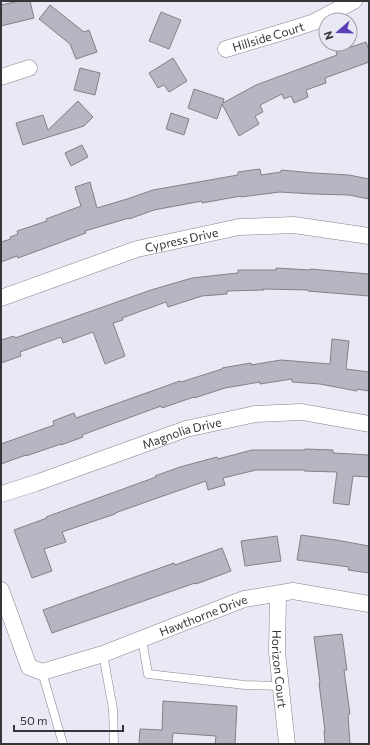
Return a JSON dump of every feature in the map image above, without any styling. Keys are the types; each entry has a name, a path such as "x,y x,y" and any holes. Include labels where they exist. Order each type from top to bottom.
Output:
{"street":[{"name":"Hillside Court","path":"226,49 314,22 354,1"},
{"path":"1,77 29,68"},
{"name":"Cypress Drive","path":"1,298 137,249 240,227 294,225 369,236"},
{"name":"Magnolia Drive","path":"1,494 186,429 255,414 302,412 369,424"},
{"path":"1,590 5,612 29,667 42,672"},
{"name":"Hawthorne Drive","path":"42,672 103,654 244,599 293,591 369,604"},
{"name":"Horizon Court","path":"278,594 277,652 287,744"}],"lane":[{"path":"142,638 148,674 245,686 281,686"},
{"path":"103,654 113,709 114,744"},
{"path":"42,672 63,744"}],"building":[{"path":"19,1 30,1 34,18 1,26 1,5"},
{"path":"50,5 84,32 89,30 97,52 76,59 70,44 39,19"},
{"path":"161,12 181,20 169,49 149,41"},
{"path":"366,42 369,50 369,62 325,78 326,83 306,90 308,97 294,103 291,96 284,99 282,94 260,105 263,112 255,116 259,124 239,136 222,104 217,119 188,108 194,89 224,99 223,103 256,85 337,55 336,52 358,52 358,45"},
{"path":"173,58 187,81 169,92 164,85 158,88 149,73"},
{"path":"80,68 100,73 95,95 74,90"},
{"path":"78,101 93,117 84,126 23,145 16,123 43,115 48,130"},
{"path":"171,113 189,119 184,135 166,129"},
{"path":"82,145 88,157 71,166 65,153"},
{"path":"260,169 261,175 281,172 281,170 349,175 369,179 369,199 349,195 280,192 241,196 202,203 202,201 154,210 129,219 85,231 86,233 18,258 17,256 1,262 1,242 11,239 10,237 18,234 17,231 47,221 46,219 81,206 75,187 90,182 97,208 153,190 238,175 238,172"},
{"path":"276,268 369,274 369,296 308,290 263,289 264,290 227,291 227,294 202,296 168,307 166,302 122,318 123,320 113,323 125,356 105,364 93,332 63,343 61,337 20,352 21,356 1,363 1,340 14,336 15,338 151,290 192,278 238,273 238,270 276,270"},
{"path":"332,339 349,341 346,369 369,372 369,391 357,389 357,391 320,384 292,382 292,379 260,384 260,382 225,388 162,408 161,406 82,435 83,437 61,445 1,464 1,444 54,425 53,421 74,413 76,418 180,381 181,382 222,368 281,360 330,364"},
{"path":"252,450 333,450 333,453 369,455 369,477 353,476 349,505 333,503 337,472 256,470 223,478 225,485 208,490 206,481 62,532 66,542 44,549 52,571 32,578 14,530 180,467 217,457 218,459"},
{"path":"301,535 369,546 369,573 348,570 349,567 297,560"},
{"path":"277,536 281,561 245,566 241,541"},
{"path":"222,548 231,571 52,633 43,610 174,563 175,565"},
{"path":"342,634 347,670 344,670 350,714 348,715 350,744 325,744 325,731 314,637"},
{"path":"163,701 237,706 235,744 215,744 216,736 173,733 172,744 139,744 140,729 162,730"}]}
